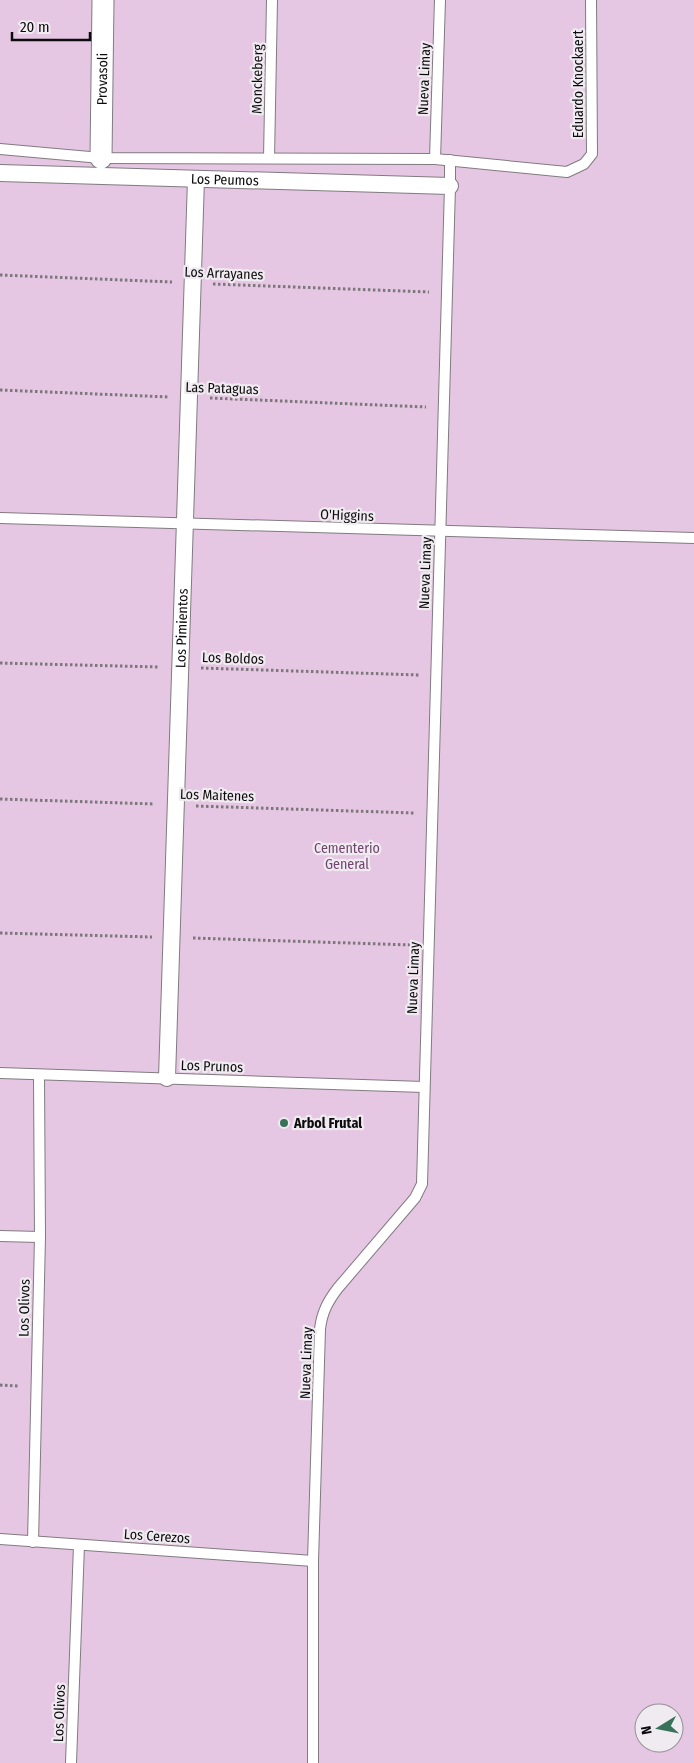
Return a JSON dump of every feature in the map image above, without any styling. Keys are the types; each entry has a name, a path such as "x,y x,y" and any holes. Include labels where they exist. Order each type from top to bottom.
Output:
{"street":[{"name":"Provasoli","path":"101,158 103,0"},
{"name":"Los Peumos","path":"0,173 450,186"},
{"name":"Los Pimientos","path":"167,1078 196,179"}],"lane":[{"name":"Monckeberg","path":"269,158 272,0"},
{"name":"Nueva Limay","path":"436,159 440,0"},
{"name":"Eduardo Knockaert","path":"450,160 567,172 584,164 592,154 591,0"},
{"path":"0,149 101,158 450,160"},
{"name":"Nueva Limay","path":"312,1763 313,1561 322,1315 338,1288 415,1198 422,1184 450,160"},
{"name":"O'Higgins","path":"0,518 694,538"},
{"name":"Los Prunos","path":"0,1073 424,1087"},
{"name":"Los Olivos","path":"32,1542 40,1237 40,1075"},
{"path":"0,1236 40,1237"},
{"name":"Los Cerezos","path":"0,1539 313,1561"},
{"name":"Los Olivos","path":"71,1763 79,1545"}],"path":[{"name":"Los Arrayanes","path":"0,276 447,292"},
{"name":"Las Pataguas","path":"0,390 444,408"},
{"name":"Los Boldos","path":"0,663 436,675"},
{"name":"Los Maitenes","path":"0,799 432,813"},
{"path":"0,933 428,945"}],"green space":[{"name":"Cementerio General","path":"0,0 694,0 694,1763 0,1763"}],"place":[{"name":"Arbol Frutal","path":"284,1123"}]}
